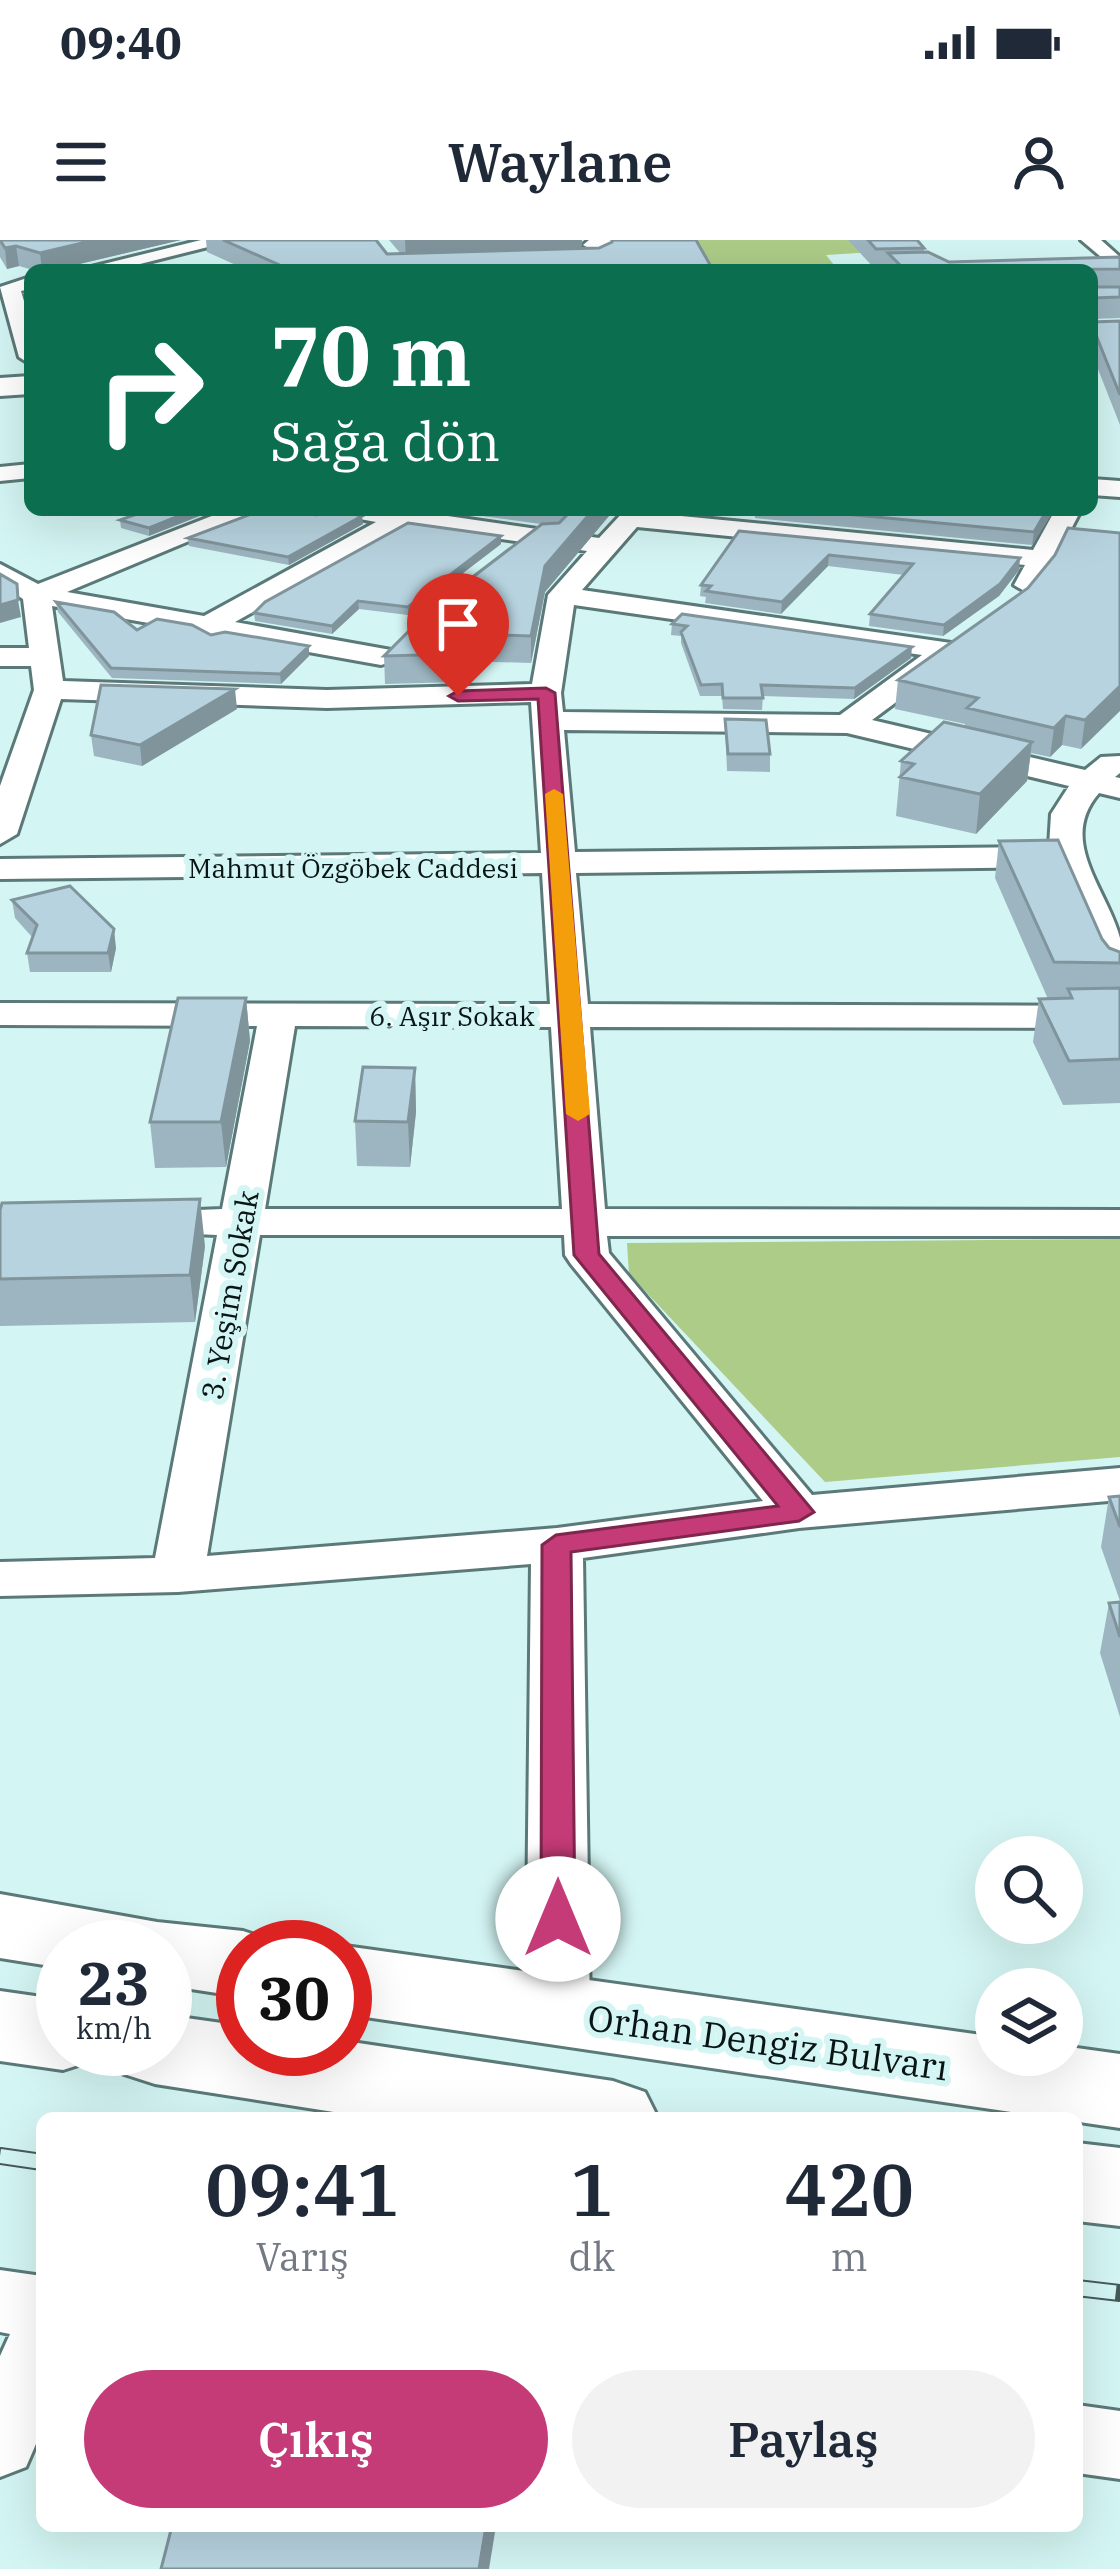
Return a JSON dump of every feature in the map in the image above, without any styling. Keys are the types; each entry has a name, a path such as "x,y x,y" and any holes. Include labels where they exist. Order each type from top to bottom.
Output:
{"main road":[{"path":"0,1926 36,1932"},
{"name":"Orhan Dengiz Bulvarı","path":"372,1984 1120,2091"},
{"path":"0,2026 36,2031"},
{"path":"192,2055 573,2112"},
{"path":"1083,2183 1120,2187"}],"street":[{"path":"118,264 226,240"},
{"path":"593,254 646,240"},
{"path":"1090,240 1120,269"},
{"path":"194,248 203,264"},
{"path":"13,285 17,320"},
{"path":"36,595 235,516"},
{"path":"205,627 409,516"},
{"path":"424,516 535,536 625,525 1042,559"},
{"path":"1012,605 1065,516"},
{"path":"625,525 562,595 548,707 587,1255 799,1512"},
{"path":"501,562 535,536"},
{"path":"0,572 36,595 205,627 390,649 326,699"},
{"path":"0,834 49,690 36,595"},
{"path":"562,595 948,650"},
{"path":"168,695 235,642 205,627"},
{"path":"847,724 980,628"},
{"path":"0,657 45,657"},
{"path":"49,690 548,707 847,724 1105,785"},
{"path":"1120,757 1105,785 1065,818 1066,857 1120,976"},
{"name":"Mahmut Özgöbek Caddesi","path":"0,868 559,866 1066,857"},
{"name":"6. Aşır Sokak","path":"0,1014 1120,1017"},
{"name":"3. Yeşim Sokak","path":"178,1575 278,1014"},
{"path":"110,1222 1120,1223"},
{"path":"0,1579 178,1575 556,1545 799,1512 1120,1484"},
{"path":"556,1545 558,2013"},
{"path":"0,2302 36,2306"},
{"path":"0,2443 36,2356"},
{"path":"1083,2440 1120,2445"}],"green space":[{"path":"699,240 896,240 906,250 826,255 833,264 677,264 608,248"},
{"path":"1120,1239 1120,1457 825,1482 629,1274 627,1243"}],"building":[{"path":"0,240 95,240 40,253 5,248"},
{"path":"223,240 376,240 387,254 599,248 612,240 696,240 710,264 277,264"},
{"path":"868,240 917,240 924,248 876,249"},
{"path":"928,252 949,262 1120,257 1120,269 1098,269 1098,264 899,264 888,253"},
{"path":"1098,287 1120,287 1120,297 1098,298"},
{"path":"1120,321 1120,395 1098,340 1098,322"},
{"path":"131,516 179,516 149,528 120,520"},
{"path":"246,516 362,516 288,557 188,538"},
{"path":"566,516 588,516 545,566 531,636 463,634 459,654 384,656 431,609 542,524 559,523"},
{"path":"866,516 1043,516 1034,532"},
{"path":"408,523 501,536 408,607 358,601 332,626 254,613 265,602"},
{"path":"1068,528 1120,533 1120,686 1085,720 1066,716 1054,728 967,708 978,698 898,680 1028,588 1055,555"},
{"path":"739,531 1020,558 1000,584 944,625 870,614 913,564 829,555 782,602 706,591 711,586 701,585"},
{"path":"0,574 17,584 18,600 0,605"},
{"path":"56,602 114,612 137,630 157,619 192,625 211,635 225,632 309,646 280,674 111,668"},
{"path":"682,614 912,647 855,688 761,685 763,698 723,698 722,684 701,685 681,632 687,626 672,624"},
{"path":"101,685 235,689 140,745 91,735"},
{"path":"725,719 766,720 770,754 728,754"},
{"path":"944,722 1032,742 980,794 900,777 914,764 901,761"},
{"path":"1058,840 1102,939 1120,952 1120,963 1054,962 999,841"},
{"path":"70,886 114,929 108,953 27,953 37,925 12,900"},
{"path":"1120,988 1120,1059 1069,1061 1039,999 1072,998 1068,989"},
{"path":"178,998 246,998 221,1122 150,1122"},
{"path":"363,1067 415,1068 408,1122 355,1121"},
{"path":"200,1199 190,1275 0,1279 2,1203"},
{"path":"1120,1496 1120,1527 1109,1497"},
{"path":"1120,1602 1120,1637 1109,1603"},
{"path":"170,2532 485,2532 479,2569 161,2569"}],"railway":[{"path":"0,2156 36,2161"},
{"path":"1083,2289 1120,2293"}],"slow traffic":[{"path":"554,794 578,1114"}],"route":[{"path":"458,696 546,693 587,1255 799,1512 556,1545 558,1919"}]}
